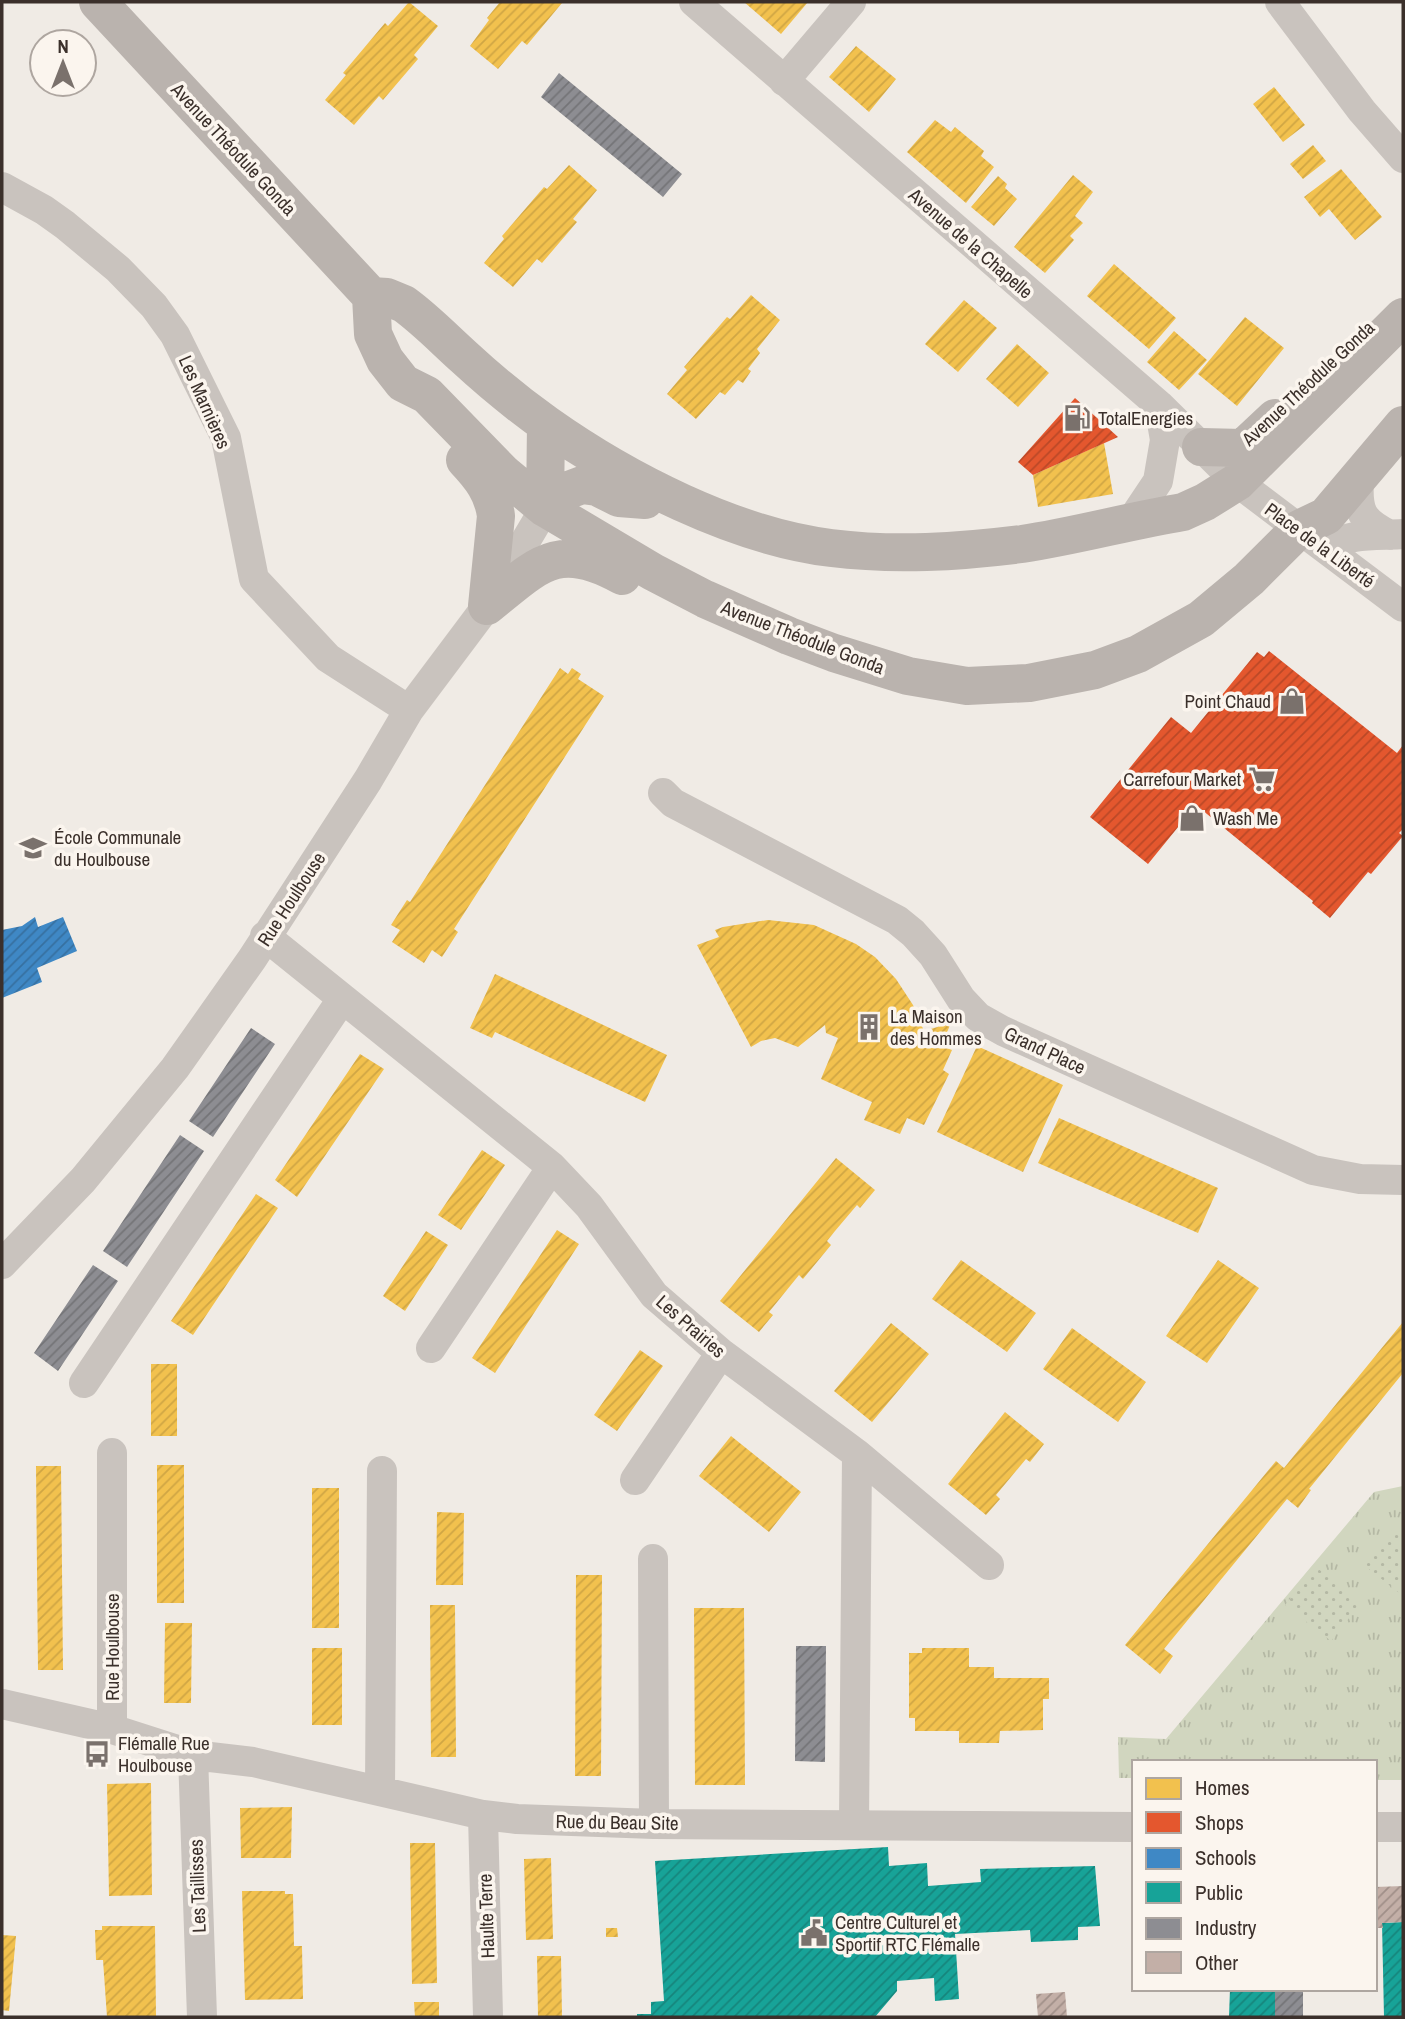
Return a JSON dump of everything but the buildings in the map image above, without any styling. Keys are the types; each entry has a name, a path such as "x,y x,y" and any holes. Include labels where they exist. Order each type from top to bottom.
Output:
{"main road":[{"name":"Avenue Théodule Gonda","path":"97,2 371,296 373,334 385,360 403,383 427,395 494,465 545,508 653,572 761,624 834,653 908,676 967,686 997,686 1063,677 1096,670 1138,654 1201,619 1240,587 1314,540 1326,516 1403,425"},
{"name":"Avenue Théodule Gonda","path":"1201,447 1243,448 1403,292"},
{"name":"Avenue Théodule Gonda","path":"371,296 387,297 404,304 546,424 638,481 729,521 792,540 829,548 910,554 1064,537 1132,520 1183,512 1205,502 1237,482 1403,317"},
{"path":"403,383 413,405 475,470 487,486 494,502 496,516 487,606"},
{"path":"545,508 546,424"},
{"path":"545,508 566,491 582,485 597,487 627,499 640,500 667,494"},
{"path":"487,606 537,566 575,558 590,560 606,567 719,626 748,628 761,624"}],"street":[{"name":"Avenue de la Chapelle","path":"694,2 1159,405 1237,482"},
{"path":"784,81 851,2"},
{"path":"1280,2 1362,111 1403,158"},
{"name":"Les Marnières","path":"2,187 33,203 65,225 118,269 154,306 175,335 226,438 254,579 328,658 409,710"},
{"path":"1132,520 1158,481 1166,440 1159,405"},
{"path":"1359,479 1359,509 1365,519 1375,528 1397,535"},
{"name":"Place de la Liberté","path":"1237,482 1403,607"},
{"name":"Rue Houlbouse","path":"2,1264 83,1181 175,1068 252,959 368,780 409,710 487,606 545,508"},
{"path":"1314,540 1335,543 1348,538 1397,535"},
{"name":"Grand Place","path":"663,793 673,803 897,920 933,955 949,976 961,999 978,1017 1003,1031 1313,1170 1360,1180 1403,1180"},
{"name":"Les Prairies","path":"265,936 552,1167 589,1206 654,1295 721,1353 857,1454 989,1565"},
{"path":"84,1383 342,999"},
{"path":"431,1348 552,1167"},
{"path":"635,1480 721,1353"},
{"name":"Rue Houlbouse","path":"2,1704 112,1729 112,1452"},
{"path":"853,1825 857,1454"},
{"path":"380,1791 382,1471"},
{"path":"653,1559 654,1824"},
{"name":"Rue du Beau Site","path":"112,1729 193,1755 253,1762 483,1815 517,1819 654,1824 1132,1827"},
{"name":"Les Taillisses","path":"193,1755 202,2017"},
{"name":"Haulte Terre","path":"483,1815 488,2017"},
{"path":"1377,1827 1403,1827"}],"green space":[{"path":"1403,1486 1403,1780 1377,1780 1377,1760 1132,1760 1132,1778 1119,1778 1118,1737 1166,1739 1374,1492"},
{"path":"1395,1526 1403,1533 1403,1596 1364,1565"},
{"path":"1316,1567 1361,1603 1331,1641 1285,1605"}],"place":[{"name":"TotalEnergies","path":"1077,418"},
{"name":"Point Chaud","path":"1292,701"},
{"name":"Carrefour Market","path":"1262,779"},
{"name":"Wash Me","path":"1192,818"},
{"name":"École Communale du Houlbouse","path":"33,848"},
{"name":"La Maison des Hommes","path":"869,1027"},
{"name":"Flémalle Rue Houlbouse","path":"97,1754"},
{"name":"Centre Culturel et Sportif RTC Flémalle","path":"814,1933"}]}
